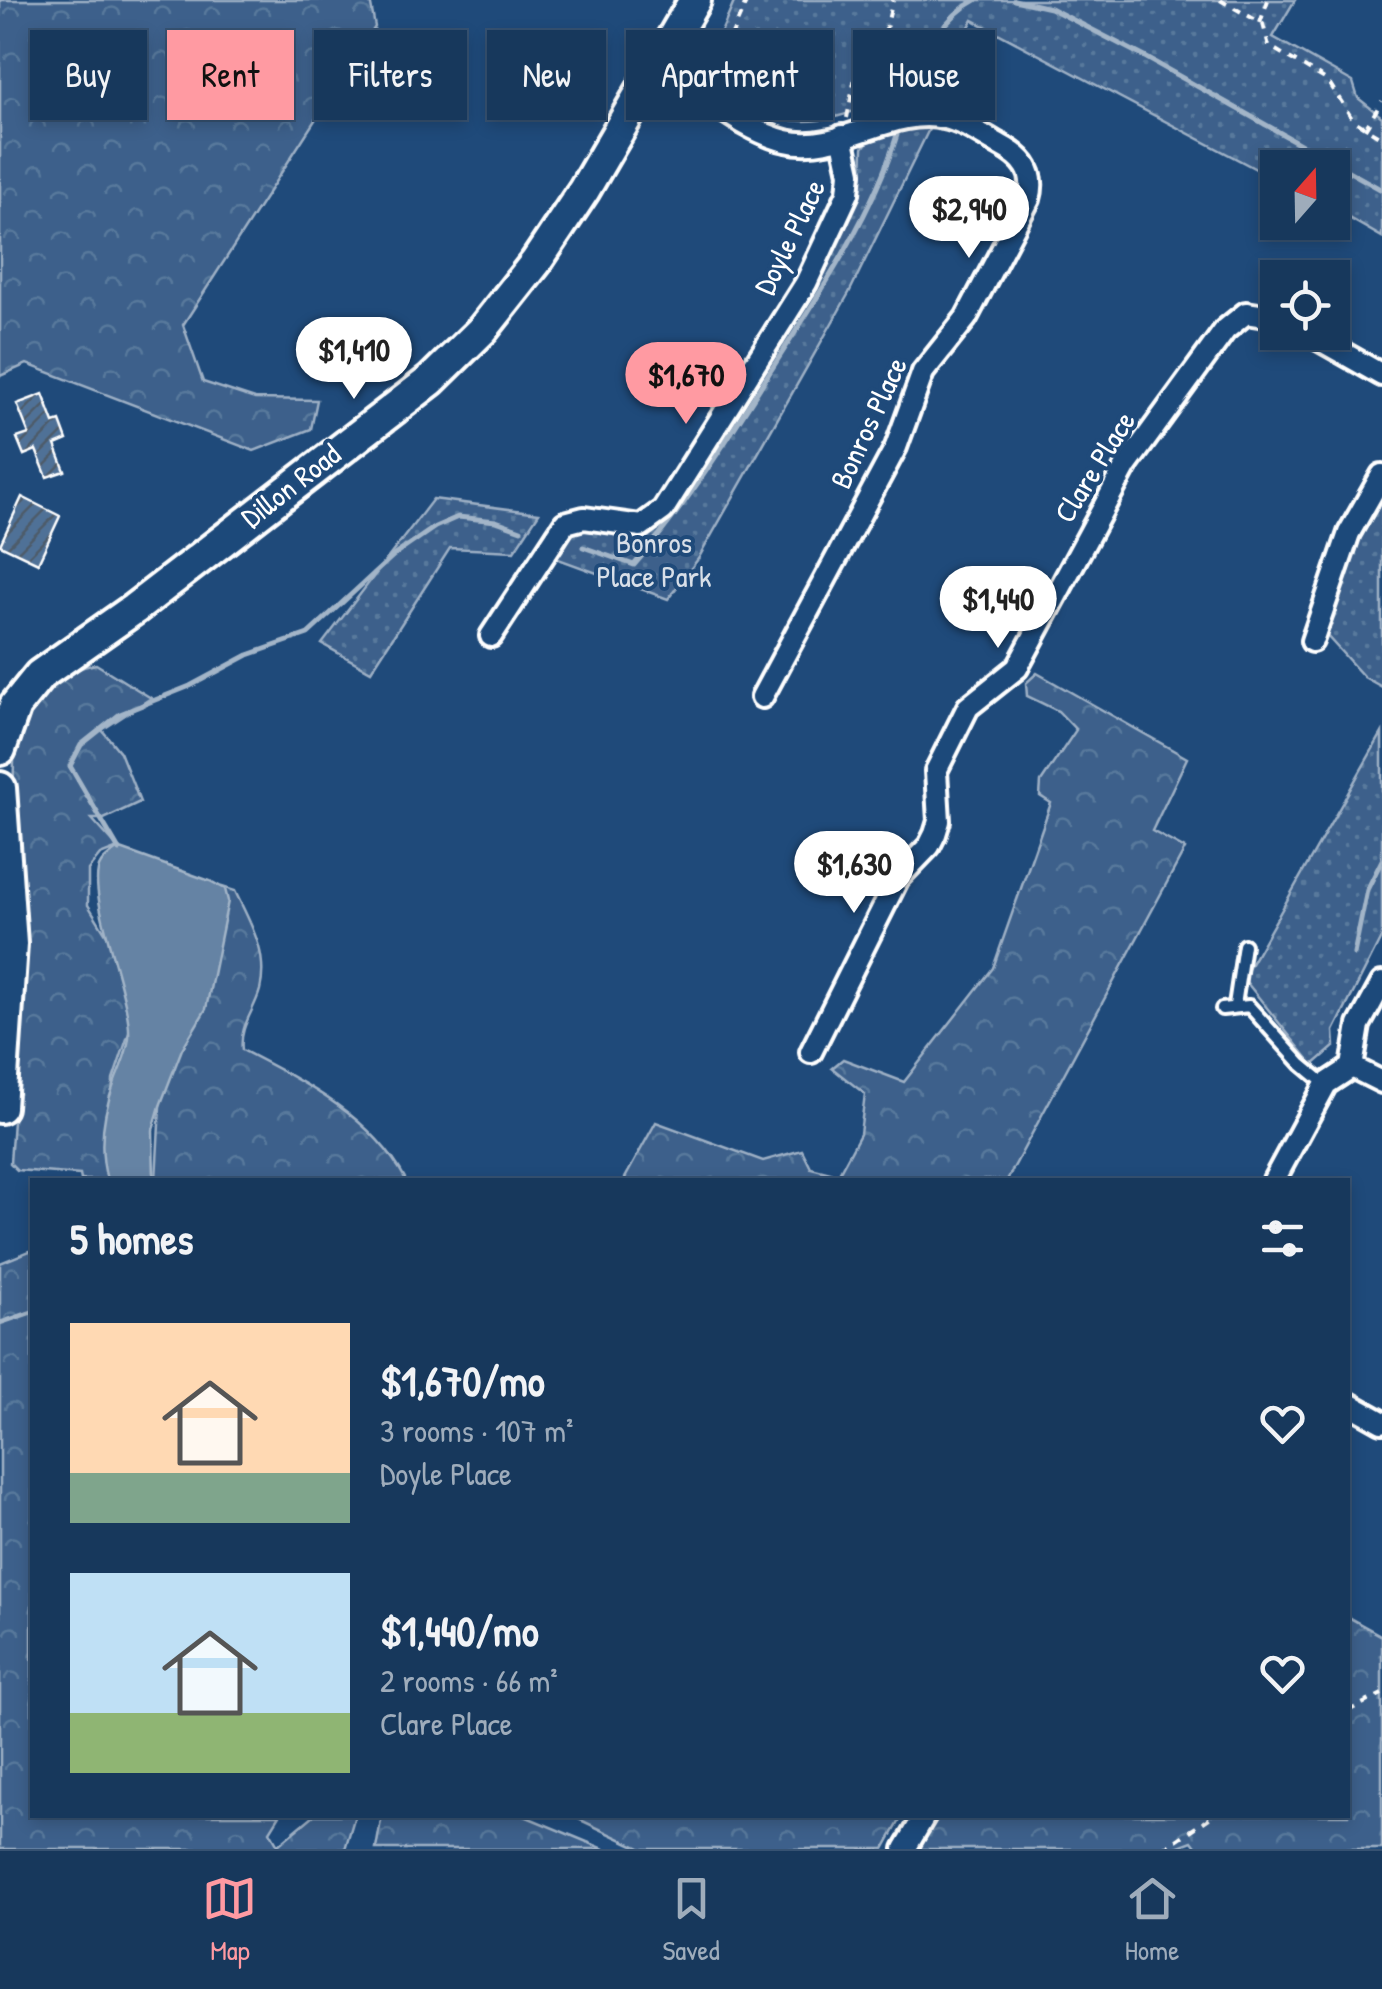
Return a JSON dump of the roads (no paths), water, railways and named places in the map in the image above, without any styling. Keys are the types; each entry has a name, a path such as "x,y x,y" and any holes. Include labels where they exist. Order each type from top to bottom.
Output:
{"main road":[{"name":"Dillon Road","path":"685,30 695,0"},
{"name":"Dillon Road","path":"0,749 15,706 40,675 149,598 261,507 404,402 483,328 536,262 637,120"},
{"path":"0,788 11,944 0,1107"}],"street":[{"name":"Bonros Place","path":"744,120 770,136 803,144 926,116 945,118 1019,156 1030,172 1032,191 970,311 924,372 896,447 762,697"},
{"name":"Doyle Place","path":"491,636 565,523 584,518 641,526 663,510 806,282 848,192 850,173 842,136"},
{"name":"Clare Place","path":"810,1052 898,878 929,846 935,834 939,821 936,772 968,706 1017,668 1126,466 1225,330 1246,313 1260,315"},
{"path":"1338,350 1382,375"},
{"path":"1312,641 1349,533 1382,476"},
{"path":"1275,1178 1326,1084 1352,1067 1359,1025 1382,983"},
{"path":"1352,1067 1382,1082"},
{"path":"1350,1404 1382,1422"},
{"path":"905,1849 923,1818"}],"lane":[{"path":"1235,1005 1244,946"},
{"path":"1222,1009 1249,1006 1301,1064 1326,1084"}],"waterway":[{"path":"942,30 976,0"},
{"path":"1014,0 1050,8 1145,57 1382,190"},
{"path":"583,547 634,565 673,517 726,442 827,282 859,225 897,135"},
{"path":"119,850 70,766 81,745 120,714 190,686 248,655 308,634 393,556 435,527 458,517 496,521 521,530"},
{"path":"1354,954 1367,890 1382,860"},
{"path":"0,1323 30,1313"}],"park label":[{"name":"Bonros Place Park","path":"654,560"}]}
